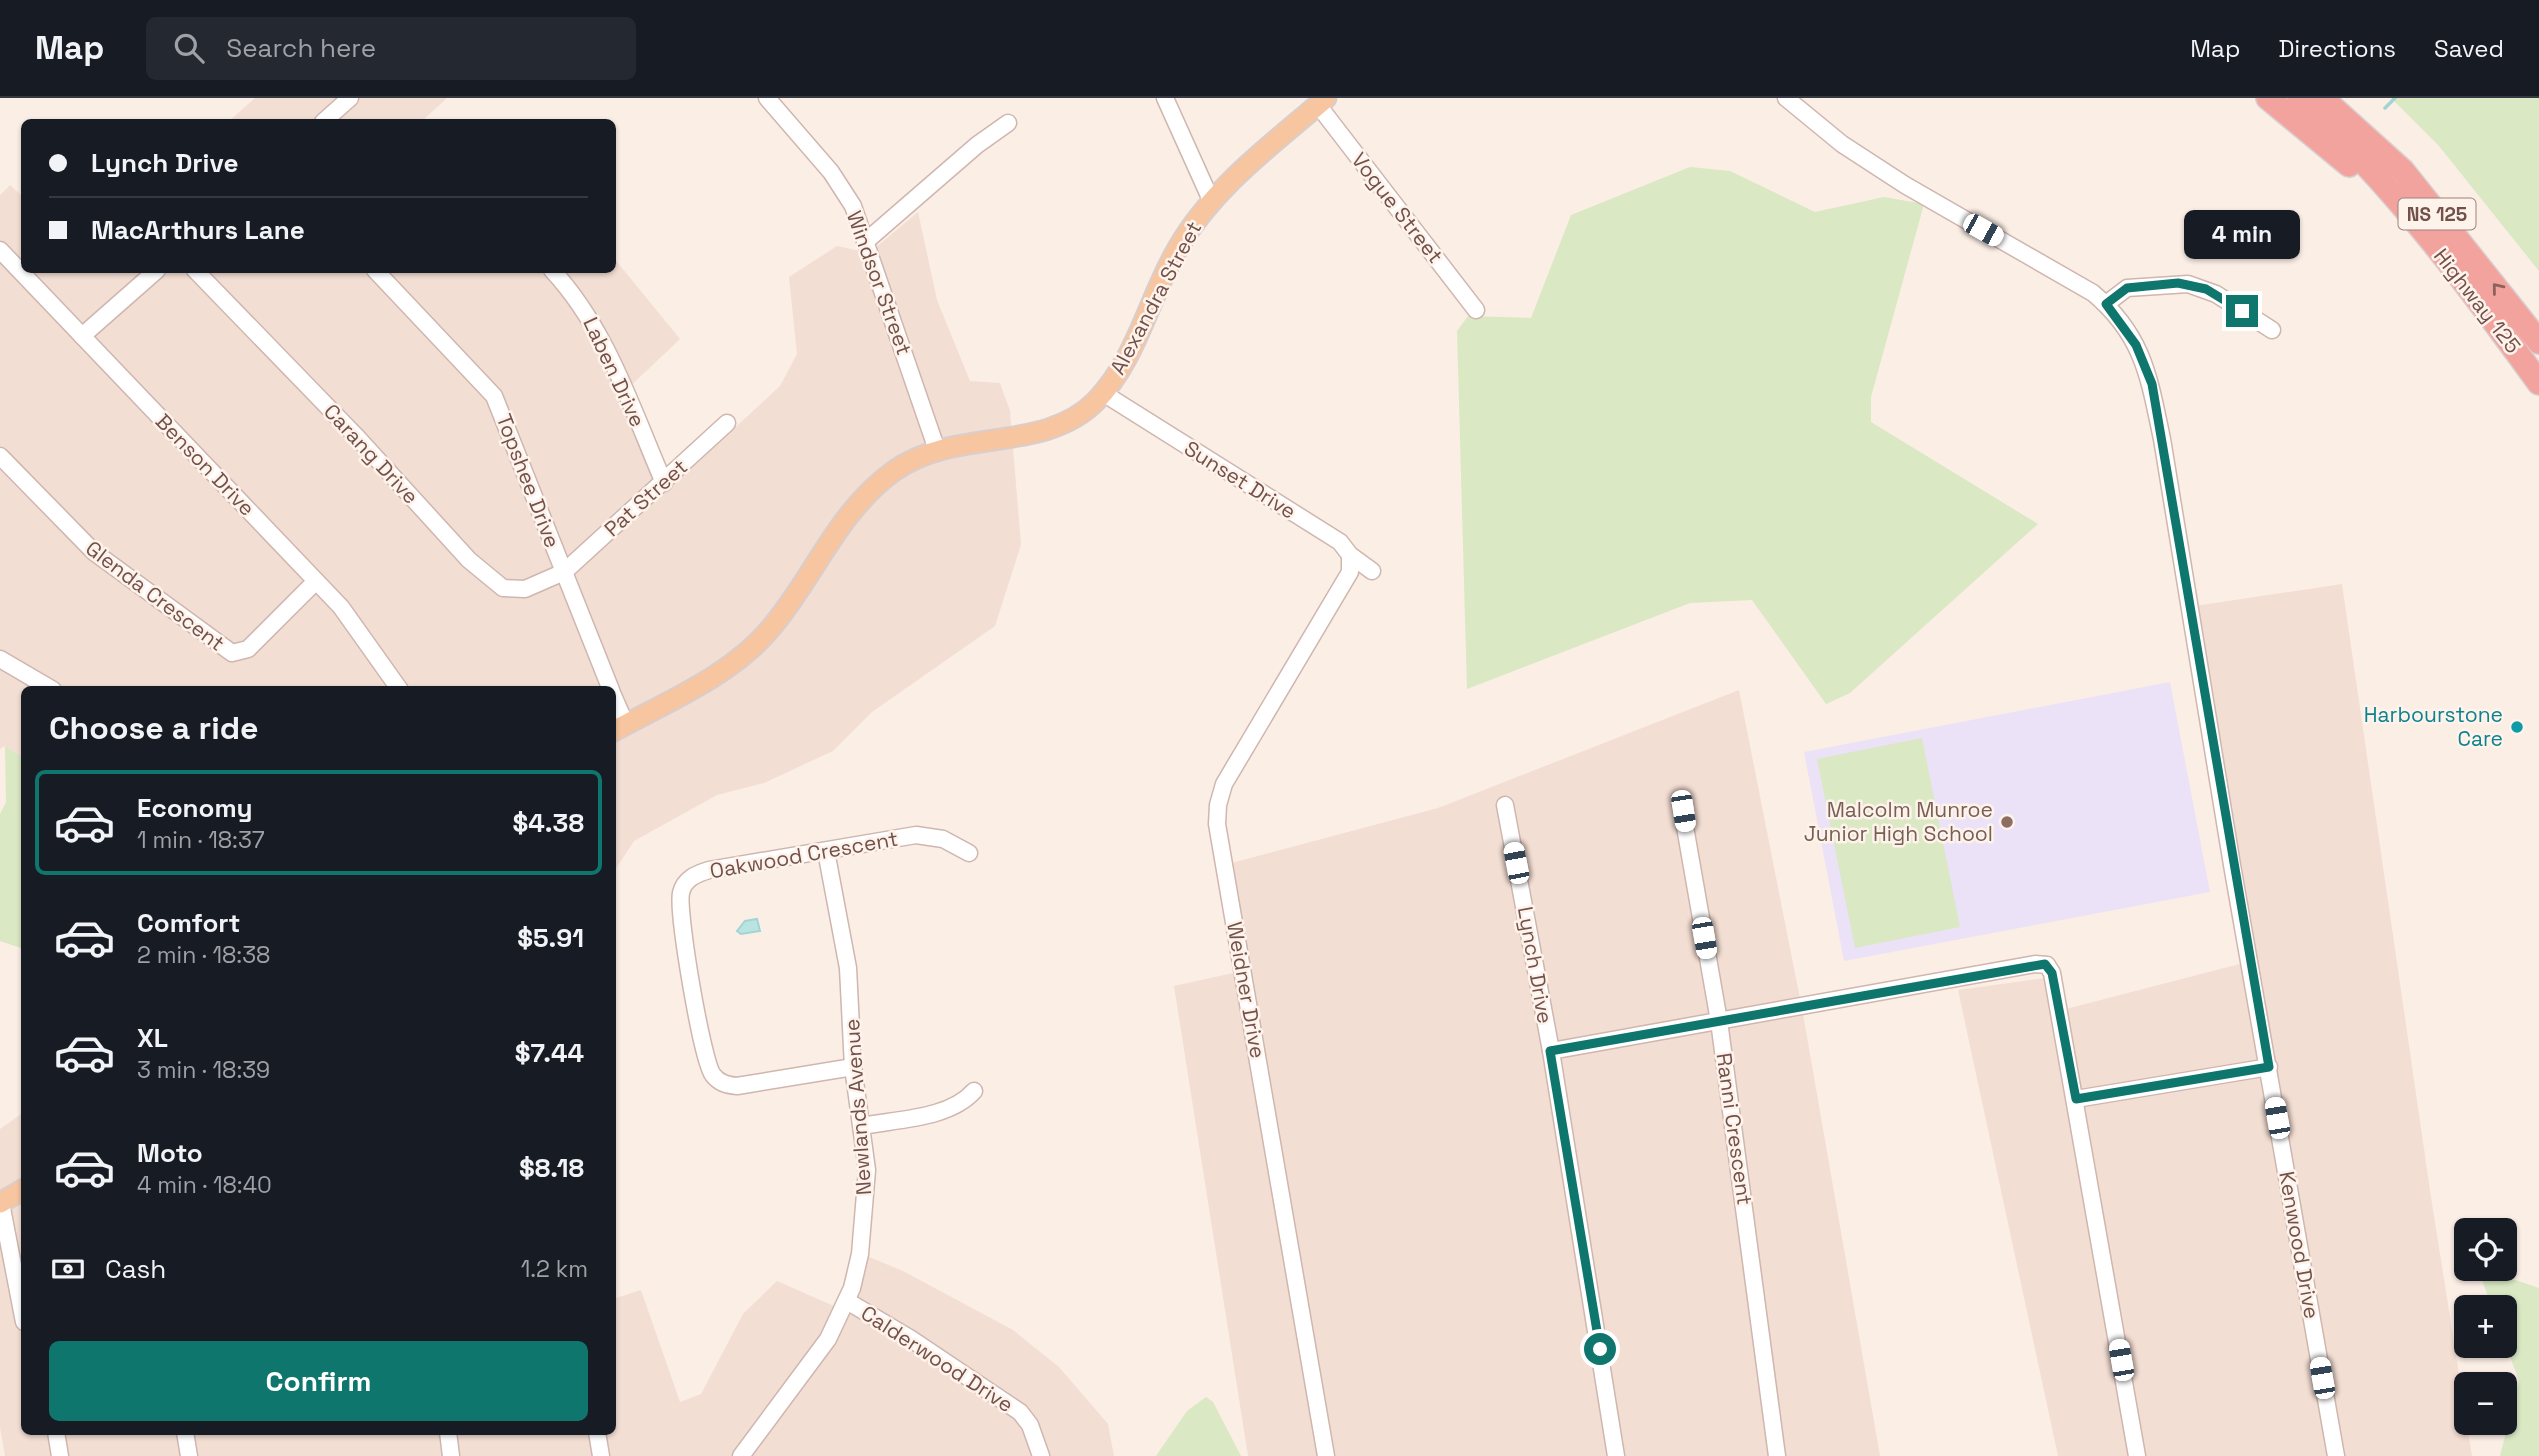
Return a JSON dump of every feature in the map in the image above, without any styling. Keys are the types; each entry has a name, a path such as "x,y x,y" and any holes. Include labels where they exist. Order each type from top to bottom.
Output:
{"highway":[{"path":"2268,98 2360,176 2472,293"},
{"name":"Highway 125","path":"2299,98 2337,133 2390,193 2472,293 2539,383"},
{"name":"Highway 125","path":"2322,98 2403,172 2539,342"}],"main road":[{"name":"Alexandra Street","path":"619,728 748,653 772,627 830,538 870,490 895,471 937,450 1053,428 1080,415 1103,393 1128,354 1177,249 1211,200 1322,102"},
{"path":"1,1203 21,1191"}],"street":[{"path":"326,119 350,98"},
{"name":"Windsor Street","path":"767,98 831,172 853,206 937,450"},
{"path":"1165,98 1211,200"},
{"name":"Kenwood Drive","path":"1787,98 1869,162 2083,286 2106,304 2132,338 2152,384 2336,1456"},
{"name":"Vogue Street","path":"1322,102 1476,310"},
{"path":"865,242 977,145 1008,123"},
{"name":"Benson Drive","path":"0,250 21,272"},
{"name":"Benson Drive","path":"22,273 316,582 363,635 397,686"},
{"path":"82,336 154,273"},
{"name":"Carang Drive","path":"198,273 488,579 499,587 518,590 565,572"},
{"name":"Topshee Drive","path":"378,273 494,396 610,686"},
{"name":"Laben Drive","path":"555,273 572,291 599,332 664,483"},
{"path":"2106,304 2127,288 2188,284 2216,294 2272,330"},
{"name":"Sunset Drive","path":"1103,393 1340,542 1350,555 1373,572"},
{"name":"Pat Street","path":"565,572 727,423"},
{"name":"Glenda Crescent","path":"0,456 83,543 232,653 248,649 316,582"},
{"name":"Weidner Drive","path":"1326,1456 1217,815 1224,784 1350,572 1350,555"},
{"path":"0,659 46,686"},
{"name":"Ranni Crescent","path":"1681,804 1719,1021 1777,1456"},
{"name":"Lynch Drive","path":"1504,806 1550,1051 1616,1456"},
{"name":"Oakwood Crescent","path":"853,1067 747,1086 727,1085 712,1075 705,1056 681,902 685,884 699,873 926,835 970,853"},
{"name":"Newlands Avenue","path":"741,1456 828,1339 847,1301 859,1262 867,1170 853,1067 848,968 826,851"},
{"path":"1550,1051 2045,964 2052,973 2076,1099 2137,1456"},
{"path":"2076,1099 2269,1067"},
{"path":"862,1126 944,1110 960,1104 975,1091"},
{"path":"1,1203 21,1306"},
{"name":"Calderwood Drive","path":"847,1301 912,1339 1020,1412 1030,1425 1041,1456"},
{"path":"56,1435 60,1456"},
{"path":"186,1435 189,1456"},
{"path":"448,1435 451,1456"},
{"path":"598,1435 601,1456"}],"shaded area":[{"path":"255,98 447,98 424,119 231,119"},
{"path":"10,185 21,195 21,273 616,273 616,261 680,339 623,393 667,491 780,386 797,354 789,277 837,246 869,253 918,212 937,300 970,381 1000,383 1010,411 1021,545 995,626 872,712 833,751 764,783 717,795 634,841 616,868 616,686 21,686 21,756 5,746 0,749 0,195"},
{"path":"2342,584 2454,1342 2454,1358 2456,1358 2459,1372 2454,1372 2454,1435 2469,1435 2472,1456 2058,1456 1958,990 2053,977 2062,1010 2255,960 2195,606"},
{"name":"Malcolm Munroe Junior High School","path":"2170,682 2210,892 1844,961 1804,752"},
{"path":"1739,690 1803,1014 1880,1456 1248,1456 1174,986 1242,971 1224,865 1438,808"},
{"path":"21,1114 21,1435 616,1435 616,1298 641,1290 680,1402 701,1394 743,1314 777,1281 843,1310 862,1254 903,1271 1013,1330 1059,1367 1108,1424 1114,1456 5,1456 0,1427 0,1129"}],"green space":[{"path":"2391,98 2539,98 2539,271 2439,146"},
{"path":"1690,167 1730,171 1815,212 1884,197 1924,204 1871,397 1871,422 2038,524 1850,693 1826,704 1752,600 1690,603 1467,689 1457,331 1468,316 1531,318 1571,215"},
{"path":"1922,738 1960,927 1855,948 1817,759"},
{"path":"5,746 21,756 21,948 0,941 0,814 6,802"},
{"path":"2482,1281 2517,1281 2539,1288 2539,1456 2500,1456 2505,1435 2517,1435 2519,1380 2511,1358 2517,1358 2517,1295 2488,1295"},
{"path":"1206,1397 1213,1402 1241,1456 1156,1456 1187,1411"}],"water":[{"path":"757,919 760,931 741,934 737,931 745,921"}],"waterway":[{"path":"2385,108 2395,98"}],"place":[{"name":"Harbourstone Care","path":"2517,727"},
{"name":"Malcolm Munroe Junior High School","path":"2007,822"}],"route":[{"path":"1600,1349 1550,1051 2045,964 2052,973 2076,1099 2269,1067 2227,838 2152,384 2136,345 2118,316 2106,304 2127,288 2174,282 2206,289 2242,311"}]}
